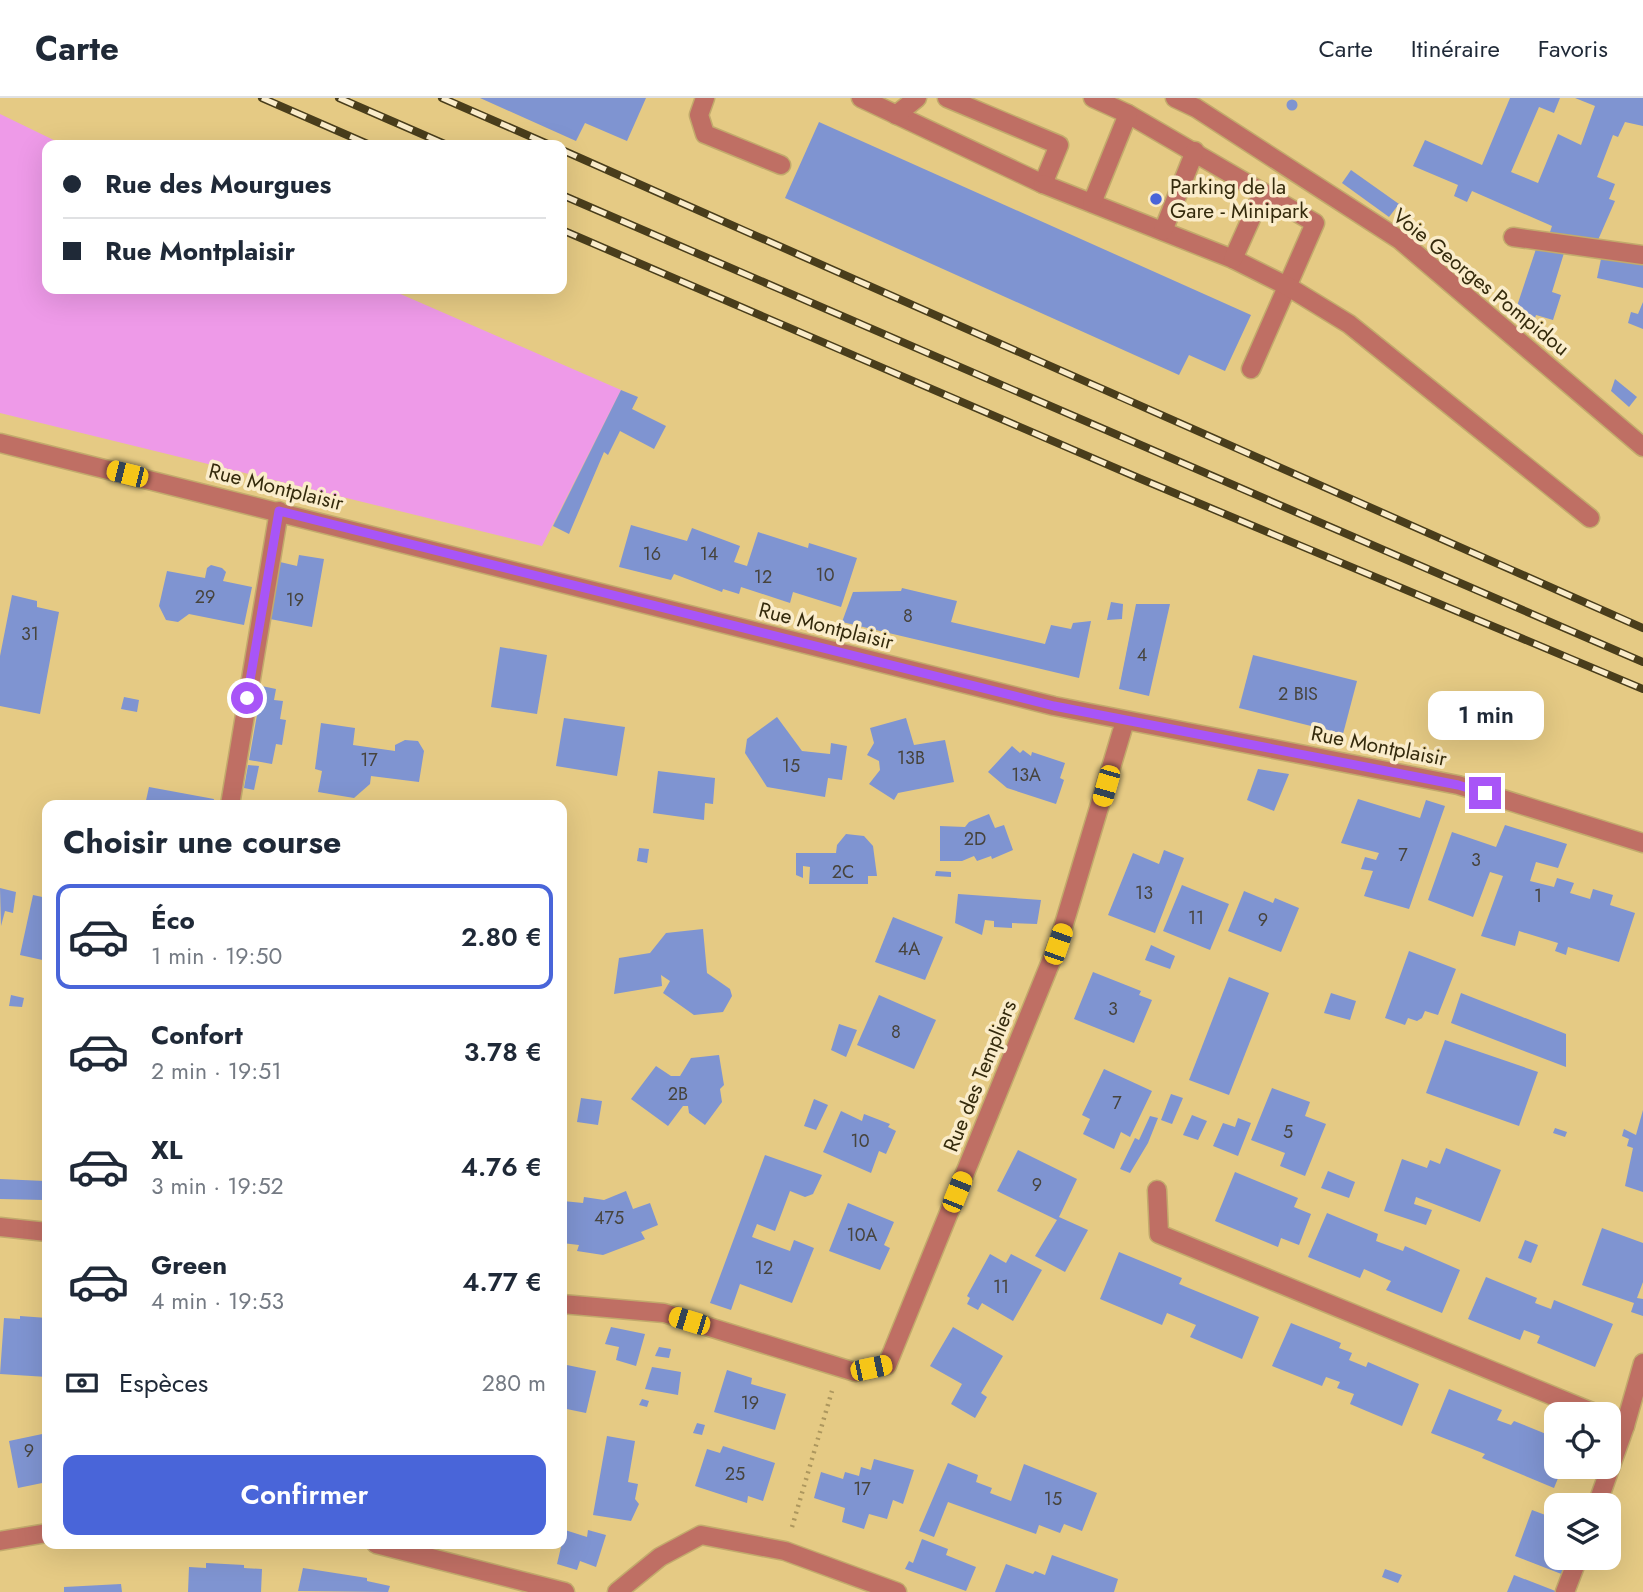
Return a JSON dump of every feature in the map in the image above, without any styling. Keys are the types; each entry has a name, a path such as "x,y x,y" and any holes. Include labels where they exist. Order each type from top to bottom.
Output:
{"street":[{"path":"705,98 699,115 705,134 781,165"},
{"path":"861,98 1044,184 1233,259 1287,286 1349,324 1590,518"},
{"path":"897,115 917,98"},
{"path":"947,98 1059,145 1044,184"},
{"path":"1093,98 1195,151 1315,223 1251,369"},
{"name":"Voie Georges Pompidou","path":"1175,98 1196,108 1400,240 1643,447"},
{"path":"1092,203 1128,114"},
{"path":"1163,231 1195,151"},
{"path":"1233,259 1262,192"},
{"path":"1513,237 1643,255"},
{"name":"Rue Montplaisir","path":"0,443 1125,721 1458,785 1643,843"},
{"path":"230,800 279,511"},
{"name":"Rue des Templiers","path":"567,1304 664,1313 855,1372 887,1365 1058,944 1125,721"},
{"path":"1157,1191 1159,1234 1568,1402"},
{"path":"0,1227 42,1231"},
{"path":"1601,1493 1625,1426 1643,1363"},
{"path":"1621,1424 1625,1426"},
{"path":"0,1541 42,1534"},
{"path":"617,1592 660,1557 701,1535 785,1552 894,1591"},
{"path":"396,1549 565,1592"},
{"path":"1565,1592 1573,1570"}],"path":[{"path":"785,1552 839,1368"}],"shaded area":[{"path":"0,114 54,140 42,140 42,294 400,294 621,390 542,546 0,413"}],"building":[{"path":"480,98 646,98 627,141 585,123 576,141"},
{"path":"1510,98 1560,98 1554,113 1539,107 1511,172 1538,183 1558,134 1581,145 1595,106 1575,98 1643,98 1643,126 1625,122 1618,137 1613,135 1597,177 1615,184 1609,199 1615,201 1598,240 1549,235 1552,226 1472,191 1467,202 1454,196 1458,185 1413,166 1425,140 1482,165"},
{"path":"1292,99 1298,105 1292,111 1286,105"},
{"path":"819,122 1251,315 1225,371 1189,355 1179,375 785,198"},
{"path":"1351,170 1399,204 1389,217 1342,183"},
{"path":"1536,249 1564,253 1552,292 1561,295 1553,320 1536,315 1532,327 1515,312"},
{"path":"1601,259 1643,265 1643,288 1597,278"},
{"path":"1643,302 1643,329 1628,323 1631,312 1638,314"},
{"path":"1615,379 1637,397 1629,407 1611,391"},
{"path":"621,390 638,397 632,409 666,426 654,449 620,431 608,455 604,452 569,534 553,526"},
{"path":"631,525 687,541 692,528 740,546 734,562 747,566 758,532 808,548 809,543 857,558 841,607 793,592 790,603 741,587 739,594 723,589 722,592 674,574 671,580 619,567"},
{"path":"299,555 324,559 312,627 270,619 280,562 297,566"},
{"path":"211,565 226,572 223,581 252,587 244,625 189,614 178,622 166,620 159,606 167,571 205,578 207,568"},
{"path":"902,588 957,601 951,622 1045,644 1051,625 1071,629 1073,623 1091,621 1079,678 842,622 853,592 901,591"},
{"path":"12,595 37,601 37,607 59,612 40,714 0,706 0,656"},
{"path":"1111,602 1123,604 1122,619 1107,620"},
{"path":"1136,604 1170,604 1149,696 1119,689"},
{"path":"500,647 547,655 537,714 491,707"},
{"path":"1253,655 1357,681 1343,734 1239,708"},
{"path":"257,685 276,689 274,700 283,701 280,719 286,720 282,745 276,744 272,764 249,760 260,698 255,697"},
{"path":"124,697 139,700 137,712 121,709"},
{"path":"777,717 802,751 830,754 831,743 847,746 842,780 828,778 825,797 767,787 745,753 747,739"},
{"path":"564,718 625,727 617,776 556,766"},
{"path":"906,718 914,745 945,740 954,782 898,793 894,800 869,784 880,770 879,761 867,755 874,743 870,728"},
{"path":"321,723 355,728 353,745 395,751 395,745 405,740 418,741 424,751 419,782 371,776 370,784 354,798 318,792 322,771 315,769"},
{"path":"1012,746 1020,753 1023,750 1031,756 1032,752 1065,763 1060,778 1064,780 1056,804 1007,788 988,772"},
{"path":"248,765 259,766 254,790 244,788"},
{"path":"1258,769 1289,774 1274,811 1247,800"},
{"path":"658,771 715,778 713,804 705,803 704,820 653,813"},
{"path":"149,787 214,799 214,800 146,800"},
{"path":"1358,799 1420,818 1426,800 1445,806 1409,909 1364,896 1373,871 1361,869 1365,857 1376,860 1379,853 1341,843"},
{"path":"989,814 995,828 1004,825 1013,850 992,859 991,856 977,861 974,856 962,861 940,861 940,826 965,827 969,822"},
{"path":"1505,825 1567,844 1558,868 1536,862 1530,881 1554,887 1557,878 1574,883 1570,893 1590,899 1593,889 1613,895 1610,905 1635,913 1619,962 1568,947 1566,955 1555,951 1558,943 1519,931 1515,946 1481,936 1503,876 1490,872 1473,917 1428,900 1452,832 1496,847"},
{"path":"846,834 864,836 873,846 877,876 868,876 868,884 809,884 810,867 803,866 803,878 796,875 796,853 836,853 837,845"},
{"path":"639,848 649,849 647,863 637,861"},
{"path":"1164,850 1184,858 1155,933 1108,915 1133,853 1159,864"},
{"path":"936,871 951,872 951,877 935,876"},
{"path":"1182,885 1229,904 1210,950 1163,931"},
{"path":"0,888 16,892 13,913 5,911 1,926"},
{"path":"1244,891 1273,903 1275,898 1299,908 1281,952 1228,931"},
{"path":"958,894 1041,900 1037,924 1012,923 1012,928 994,927 994,921 985,920 982,935 955,923"},
{"path":"33,895 42,897 42,960 20,955"},
{"path":"893,917 943,937 925,980 875,962"},
{"path":"703,929 707,973 730,989 732,996 723,1012 694,1015 663,993 670,981 661,975 662,986 614,994 619,958 650,953 666,933"},
{"path":"1151,945 1175,956 1170,969 1145,960"},
{"path":"1409,951 1456,969 1438,1015 1425,1011 1417,1021 1408,1018 1405,1025 1385,1018"},
{"path":"1093,972 1141,991 1139,995 1152,1000 1134,1043 1074,1019"},
{"path":"1229,977 1269,993 1229,1095 1189,1080"},
{"path":"1331,993 1356,1001 1350,1020 1324,1013"},
{"path":"1461,993 1566,1034 1566,1067 1451,1023"},
{"path":"11,995 24,998 22,1007 9,1006"},
{"path":"879,995 936,1020 914,1069 857,1045"},
{"path":"839,1024 857,1030 846,1057 831,1050"},
{"path":"1445,1040 1538,1072 1519,1126 1426,1093"},
{"path":"719,1055 724,1085 720,1089 722,1102 705,1125 689,1113 688,1106 683,1106 668,1126 631,1099 656,1066 671,1076 680,1076 691,1058"},
{"path":"1104,1069 1152,1091 1130,1137 1121,1132 1114,1149 1083,1134 1090,1119 1082,1115"},
{"path":"1272,1088 1310,1102 1305,1116 1326,1124 1305,1176 1280,1166 1285,1153 1251,1140"},
{"path":"1171,1094 1183,1098 1172,1124 1161,1120"},
{"path":"581,1098 602,1101 598,1125 577,1122"},
{"path":"814,1099 828,1105 816,1130 804,1126"},
{"path":"1643,1110 1643,1192 1625,1186 1633,1148 1627,1146 1629,1139 1622,1136 1624,1129 1636,1135"},
{"path":"841,1111 862,1121 864,1114 890,1124 888,1127 896,1131 886,1154 879,1151 871,1173 823,1152"},
{"path":"1192,1115 1207,1121 1198,1140 1183,1135"},
{"path":"1150,1116 1158,1118 1148,1143 1130,1173 1120,1169 1135,1138 1139,1140"},
{"path":"1238,1118 1251,1123 1238,1156 1213,1146 1223,1123 1235,1127"},
{"path":"1555,1128 1567,1132 1565,1137 1553,1133"},
{"path":"1446,1148 1501,1170 1480,1222 1416,1197 1414,1204 1432,1210 1426,1225 1384,1211 1402,1159 1427,1168 1430,1160 1440,1164"},
{"path":"1018,1150 1077,1179 1059,1217 1088,1230 1065,1272 1035,1256 1057,1220 997,1191"},
{"path":"765,1155 822,1175 813,1194 805,1197 790,1191 775,1231 757,1224 752,1237 790,1251 794,1240 814,1248 792,1303 740,1284 731,1310 710,1303"},
{"path":"1328,1171 1355,1182 1349,1198 1321,1188"},
{"path":"1235,1172 1298,1198 1294,1207 1311,1214 1299,1245 1281,1238 1278,1247 1215,1221"},
{"path":"0,1179 42,1181 42,1200 0,1199"},
{"path":"626,1191 633,1209 650,1203 658,1225 641,1232 645,1239 603,1255 577,1251 579,1245 567,1244 567,1201 583,1203 584,1197 604,1200"},
{"path":"848,1203 894,1222 884,1245 890,1248 880,1270 829,1251"},
{"path":"1327,1213 1378,1234 1376,1241 1403,1251 1405,1246 1460,1270 1442,1313 1386,1290 1391,1281 1364,1269 1360,1278 1308,1257"},
{"path":"1602,1228 1643,1243 1643,1282 1637,1298 1643,1299 1643,1316 1631,1312 1634,1303 1582,1285"},
{"path":"1525,1240 1538,1245 1531,1263 1518,1258"},
{"path":"1119,1252 1182,1278 1179,1284 1259,1317 1242,1359 1190,1337 1196,1325 1167,1313 1162,1325 1100,1299"},
{"path":"990,1254 1006,1263 1011,1254 1042,1270 1013,1321 982,1303 978,1310 967,1304 970,1298 967,1296"},
{"path":"1486,1277 1537,1298 1535,1303 1551,1309 1554,1300 1613,1324 1595,1367 1537,1343 1540,1336 1524,1330 1520,1340 1468,1319"},
{"path":"20,1316 42,1318 42,1377 0,1374 4,1318 20,1319"},
{"path":"1291,1323 1341,1343 1339,1348 1352,1353 1349,1360 1366,1367 1368,1362 1419,1384 1402,1426 1350,1404 1354,1394 1337,1388 1340,1382 1326,1377 1322,1386 1272,1366"},
{"path":"611,1327 645,1334 636,1366 616,1360 619,1347 605,1344"},
{"path":"953,1327 1003,1356 981,1393 987,1397 975,1418 951,1404 962,1384 930,1366"},
{"path":"659,1347 671,1349 669,1358 655,1356"},
{"path":"567,1365 596,1371 586,1413 567,1409"},
{"path":"652,1367 681,1372 678,1395 645,1389"},
{"path":"727,1370 752,1378 751,1384 786,1394 775,1430 714,1412"},
{"path":"1449,1389 1502,1410 1497,1420 1511,1425 1514,1421 1544,1433 1544,1479 1558,1479 1554,1488 1482,1458 1485,1454 1431,1433"},
{"path":"642,1399 649,1401 647,1407 639,1405"},
{"path":"697,1423 705,1425 702,1435 693,1433"},
{"path":"42,1434 42,1483 18,1488 9,1441"},
{"path":"607,1436 635,1441 628,1482 638,1484 635,1499 639,1504 631,1521 593,1515"},
{"path":"723,1446 775,1463 763,1501 748,1496 747,1503 695,1486 707,1449 720,1453"},
{"path":"874,1459 914,1470 903,1504 893,1500 887,1519 869,1514 864,1529 842,1522 845,1508 814,1498 821,1472 843,1479 845,1472 859,1476 861,1467 871,1470"},
{"path":"948,1463 978,1475 976,1482 992,1488 990,1493 1011,1501 1024,1464 1097,1493 1082,1531 1064,1524 1060,1533 1039,1525 1036,1534 948,1502 934,1537 919,1531"},
{"path":"1532,1510 1544,1514 1544,1567 1515,1556"},
{"path":"588,1530 606,1535 596,1567 580,1561 577,1570 557,1564 561,1549 567,1549 567,1531 587,1537"},
{"path":"922,1539 948,1549 946,1555 976,1567 966,1591 905,1569 909,1561 913,1563"},
{"path":"1052,1555 1118,1579 1114,1592 995,1592 1006,1564 1033,1574 1035,1571 1045,1575"},
{"path":"206,1563 262,1569 261,1592 188,1592 189,1567 206,1568"},
{"path":"303,1568 367,1578 367,1581 390,1586 388,1592 298,1591"},
{"path":"1385,1569 1402,1575 1398,1583 1382,1577"},
{"path":"1551,1570 1566,1570 1564,1575"},
{"path":"1514,1575 1558,1592 1507,1592"},
{"path":"121,1584 122,1592 64,1592 64,1587"}],"railway":[{"path":"262,98 359,140"},
{"path":"339,98 436,140"},
{"path":"442,98 539,140"},
{"path":"567,152 1643,628"},
{"path":"567,197 1643,662"},
{"path":"567,232 1141,479 1643,689"}],"place":[{"name":"Parking de la Gare - Minipark","path":"1156,199"}],"route":[{"path":"247,698 279,511 1054,706 1458,785 1485,793"}]}
